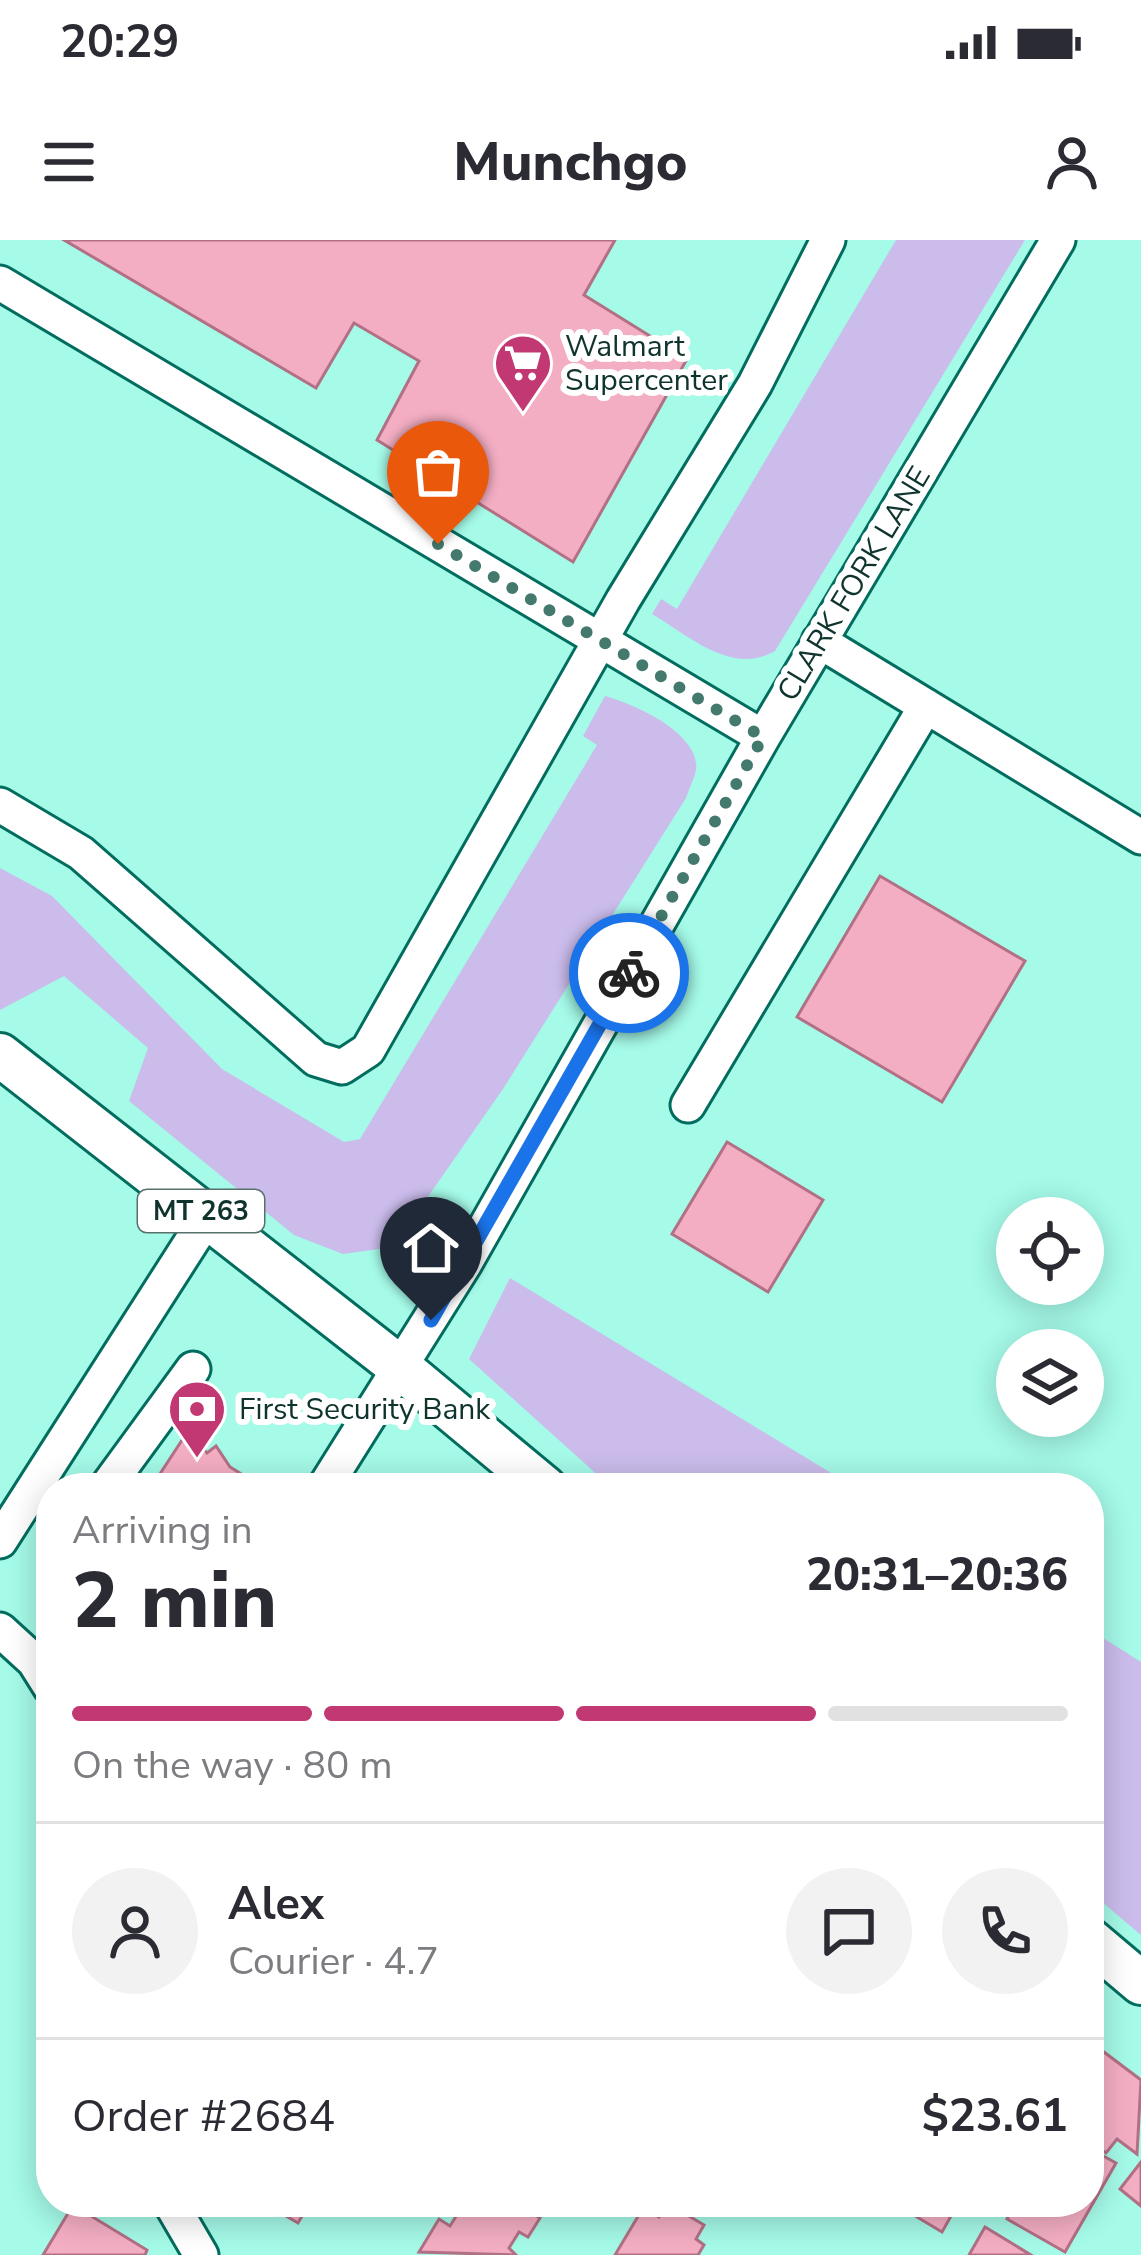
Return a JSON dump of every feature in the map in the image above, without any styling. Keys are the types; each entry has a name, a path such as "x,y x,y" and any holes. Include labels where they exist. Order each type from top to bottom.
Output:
{"main road":[{"name":"MT 263","path":"0,1055 402,1369 527,1473"},
{"path":"1104,1952 1141,1983"}],"street":[{"path":"0,805 81,853 266,1021 316,1059 342,1066 368,1050 600,640 755,384 828,240"},
{"name":"CLARK FORK LANE","path":"334,1473 402,1369 763,737 1058,240"},
{"path":"0,283 763,737"},
{"path":"819,641 1141,837"},
{"path":"688,1105 926,706"},
{"path":"44,1473 208,1216"},
{"path":"117,1473 193,1370"},
{"path":"0,1541 36,1485"},
{"path":"0,1630 36,1664"},
{"path":"179,2217 201,2255"}],"path":[{"path":"206,1435 221,1408"}],"shaded area":[{"path":"896,240 1025,240 775,651 743,659 711,650 652,614 661,599 677,609"},
{"path":"605,696 664,722 688,744 696,770 686,798 503,1089 393,1247 343,1254 294,1235 129,1101 148,1048 64,976 0,1010 0,868 52,896 222,1069 344,1142 360,1139 597,745 583,736"},
{"path":"510,1278 831,1473 595,1473 469,1359"},
{"path":"1104,1639 1141,1662 1141,1935 1104,1904"}],"building":[{"name":"Walmart Supercenter","path":"64,240 615,240 584,295 687,359 573,562 377,440 419,361 354,323 316,388"},
{"path":"880,876 1025,961 942,1102 797,1017"},
{"path":"727,1142 823,1200 768,1292 672,1234"},
{"path":"188,1431 207,1453 216,1446 240,1473 161,1473"},
{"path":"1104,2052 1141,2080 1137,2154 1117,2139 1106,2153"},
{"path":"1104,2156 1116,2163 1104,2184"},
{"path":"1141,2162 1141,2206 1120,2189"},
{"path":"66,2217 93,2217 147,2250 145,2255 43,2255"},
{"path":"456,2217 540,2218 528,2237 519,2232 509,2248 516,2255 419,2252 439,2219 450,2226"},
{"path":"638,2217 691,2217 704,2225 696,2239 704,2245 698,2255 615,2255"},
{"path":"917,2217 950,2217 942,2232"},
{"path":"1008,2217 1085,2217 1065,2252"},
{"path":"985,2227 1031,2255 969,2255"}],"way so far":[{"path":"438,544 763,737 629,973"}],"place":[{"name":"Walmart Supercenter","path":"523,414"},
{"name":"First Security Bank","path":"197,1460"}],"route":[{"path":"431,1320 629,973"}]}
